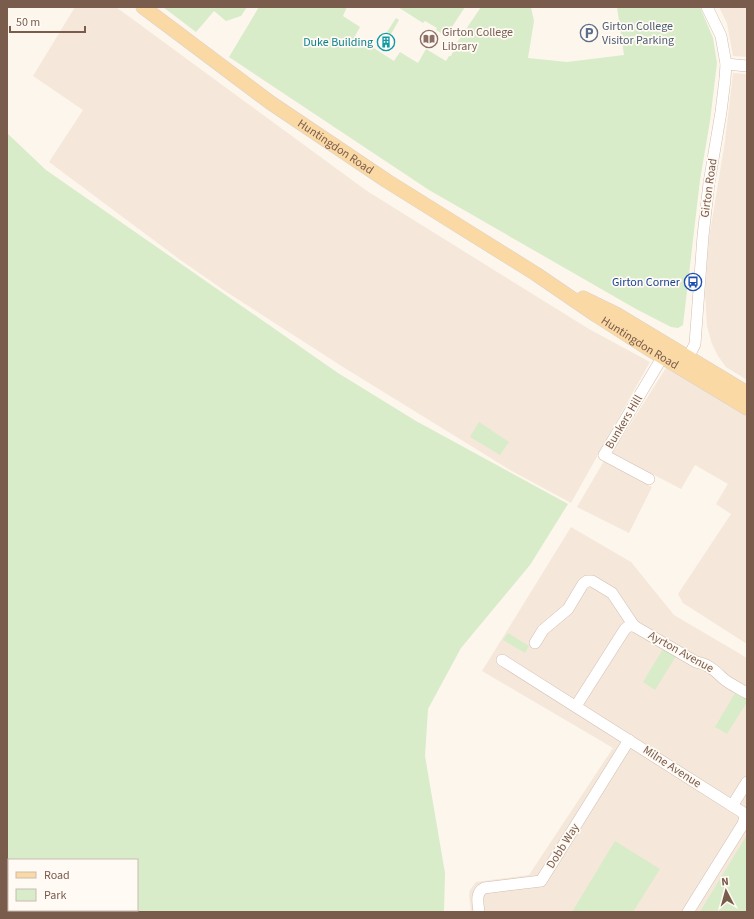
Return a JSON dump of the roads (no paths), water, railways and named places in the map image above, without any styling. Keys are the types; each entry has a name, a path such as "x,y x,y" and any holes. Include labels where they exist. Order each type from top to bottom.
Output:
{"main road":[{"name":"Huntingdon Road","path":"143,7 286,113 387,182 536,274 596,315 685,363 747,393"},
{"name":"Huntingdon Road","path":"685,363 747,408"}],"street":[{"name":"Girton Road","path":"685,363 695,344 704,228 709,183 721,112 726,64 721,36 707,7"},
{"path":"726,64 747,66"},
{"name":"Bunkers Hill","path":"649,479 604,455 666,352"},
{"name":"Ayrton Avenue","path":"535,643 544,630 568,609 583,584 587,581 592,581 612,593 634,626 696,662 703,663 720,674 725,680 747,693"},
{"name":"Ayrton Avenue","path":"576,706 625,629 629,626 634,626"},
{"name":"Milne Avenue","path":"502,660 742,812 745,817 744,824 688,912"},
{"name":"Dobb Way","path":"479,912 477,896 484,888 541,881 629,740"},
{"path":"732,806 747,782"}],"place":[{"name":"Girton College Visitor Parking","path":"589,33"},
{"name":"Girton College Library","path":"429,39"},
{"name":"Duke Building","path":"386,42"},
{"name":"Girton Corner","path":"693,282"}]}
